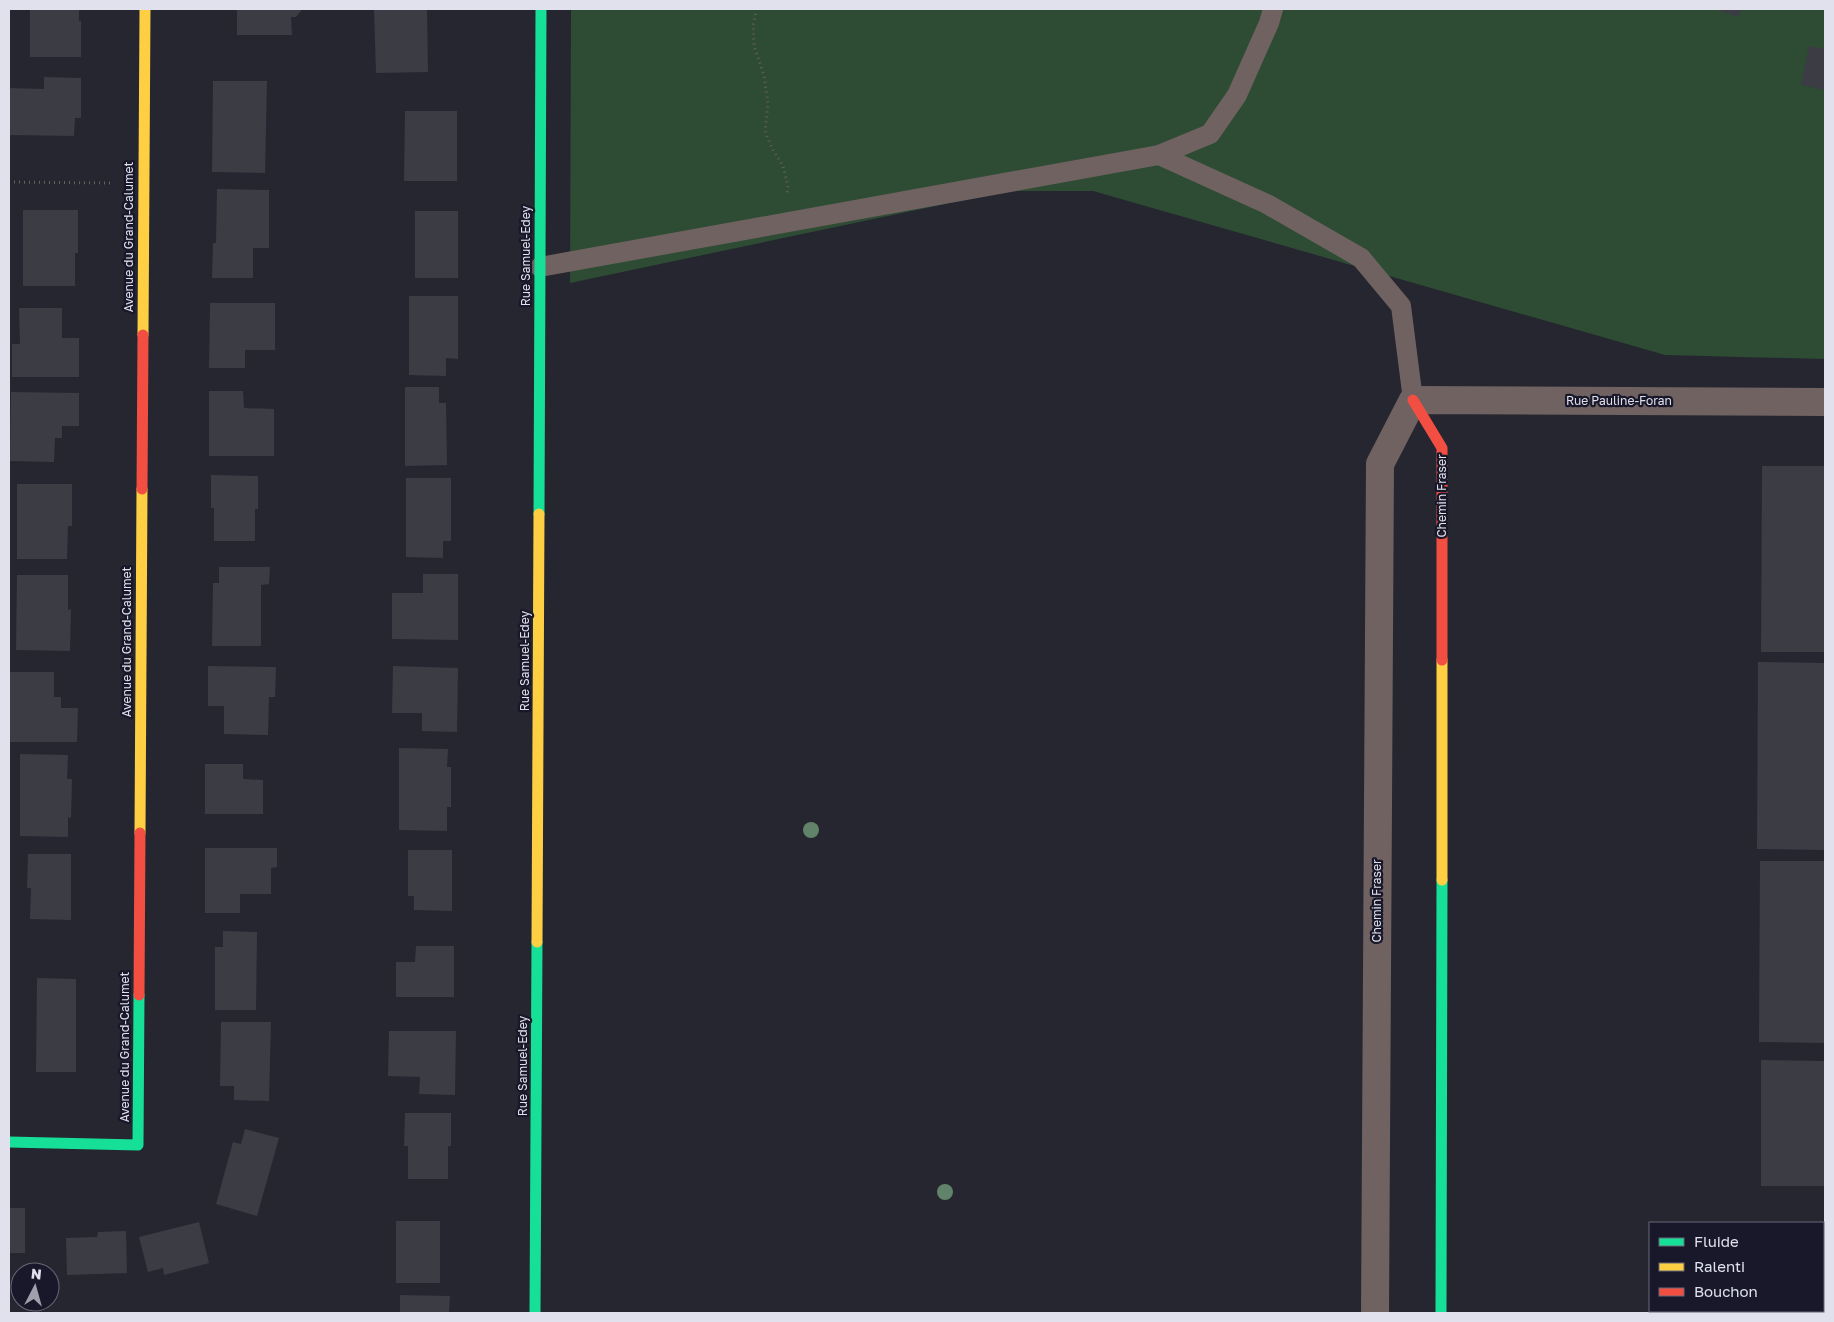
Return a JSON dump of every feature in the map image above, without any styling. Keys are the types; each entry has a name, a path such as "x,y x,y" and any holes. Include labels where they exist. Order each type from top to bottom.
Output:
{"street":[{"name":"Avenue du Grand-Calumet","path":"9,1142 138,1145 145,9"},
{"name":"Rue Samuel-Edey","path":"535,1313 541,9"},
{"name":"Rue Pauline-Foran","path":"1413,400 1825,402"},
{"name":"Chemin Fraser","path":"1375,1313 1380,464 1413,400"},
{"name":"Chemin Fraser","path":"1413,400 1442,448 1441,1313"}],"lane":[{"path":"540,267 1159,155 1210,134 1237,95 1269,24 1273,9"},
{"path":"1159,155 1267,204 1361,258 1401,306 1413,400"}],"path":[{"path":"756,9 753,25 754,46 764,75 768,104 765,131 772,148 784,166 788,186 784,224"},
{"path":"9,182 143,183"}],"green space":[{"path":"571,9 1825,9 1825,359 1665,355 1093,191 1007,191 570,283"}],"building":[{"path":"30,9 79,9 81,57 30,57"},
{"path":"237,9 301,9 301,11 296,17 291,17 292,35 237,35"},
{"path":"374,9 427,9 428,72 376,73"},
{"path":"1715,9 1741,9 1738,17"},
{"path":"1809,46 1825,49 1825,90 1801,85"},
{"path":"44,77 81,78 81,118 75,118 74,136 9,135 9,88 44,89"},
{"path":"213,81 267,81 265,173 212,172"},
{"path":"405,111 457,111 457,181 404,181"},
{"path":"217,189 269,190 269,248 253,248 253,278 212,278 213,243 216,243"},
{"path":"23,210 78,210 78,253 75,253 75,286 23,286"},
{"path":"415,211 458,211 458,278 415,278"},
{"path":"409,296 458,296 458,359 446,358 446,376 409,375"},
{"path":"210,303 275,303 275,350 245,350 245,368 209,368"},
{"path":"19,308 62,308 62,338 79,338 79,377 12,377 12,344 20,344"},
{"path":"405,387 439,387 439,403 446,403 447,465 405,466"},
{"path":"209,391 243,391 244,408 274,409 274,456 209,456"},
{"path":"11,392 79,393 79,426 62,426 62,438 55,438 54,462 10,461"},
{"path":"1762,466 1825,466 1825,652 1761,652"},
{"path":"211,475 258,476 258,509 255,509 255,541 214,541"},
{"path":"406,478 451,478 451,541 443,541 443,558 406,557"},
{"path":"17,484 72,484 72,526 68,526 67,559 17,559"},
{"path":"219,567 270,567 269,584 261,585 261,646 212,646 213,583 219,583"},
{"path":"423,574 458,574 458,640 392,639 392,593 423,593"},
{"path":"17,575 68,575 68,610 71,609 70,651 16,650"},
{"path":"1758,662 1825,663 1825,850 1757,849"},
{"path":"208,666 276,667 275,697 269,697 268,735 224,734 224,706 208,706"},
{"path":"393,666 458,668 457,732 422,731 422,713 392,713"},
{"path":"10,672 54,672 54,697 61,697 61,708 78,708 77,742 10,742"},
{"path":"399,748 448,749 447,767 451,767 451,807 447,807 447,831 399,830"},
{"path":"20,754 68,755 67,779 72,779 71,818 68,817 68,837 20,836"},
{"path":"205,764 243,764 243,779 263,780 263,814 205,814"},
{"path":"205,848 277,848 277,867 271,868 271,894 240,894 240,913 205,913"},
{"path":"408,850 452,850 452,911 414,910 414,896 408,896"},
{"path":"28,854 71,854 71,920 30,919 31,888 27,888"},
{"path":"1760,861 1825,861 1825,1043 1759,1042"},
{"path":"223,931 257,932 256,1010 215,1010 215,947 223,947"},
{"path":"416,946 454,946 454,997 396,997 396,962 415,962"},
{"path":"37,978 76,979 76,1072 36,1072"},
{"path":"221,1022 271,1022 269,1101 234,1100 234,1086 220,1086"},
{"path":"389,1031 456,1031 455,1095 419,1094 420,1077 388,1076"},
{"path":"1761,1060 1825,1061 1825,1186 1761,1186"},
{"path":"405,1113 451,1113 448,1179 408,1179 408,1146 404,1146"},
{"path":"245,1129 279,1138 257,1216 216,1204 233,1142 241,1144"},
{"path":"9,1208 25,1208 25,1253 9,1253"},
{"path":"396,1221 440,1221 440,1283 396,1283"},
{"path":"199,1222 209,1263 164,1275 163,1268 148,1272 139,1237"},
{"path":"126,1231 127,1273 67,1275 66,1238 97,1237 98,1232"},
{"path":"400,1295 450,1296 449,1313 400,1313"}],"traffic: fast":[{"path":"539,514 541,9"},
{"path":"1441,1313 1442,880"},
{"path":"535,1313 537,942"},
{"path":"9,1142 138,1145 139,995"}],"traffic: slow":[{"path":"143,335 145,9"},
{"path":"140,833 142,489"},
{"path":"537,942 539,514"},
{"path":"1442,660 1442,880"}],"traffic: jam":[{"path":"142,489 143,335"},
{"path":"1413,400 1442,448 1442,660"},
{"path":"139,995 140,833"}]}
